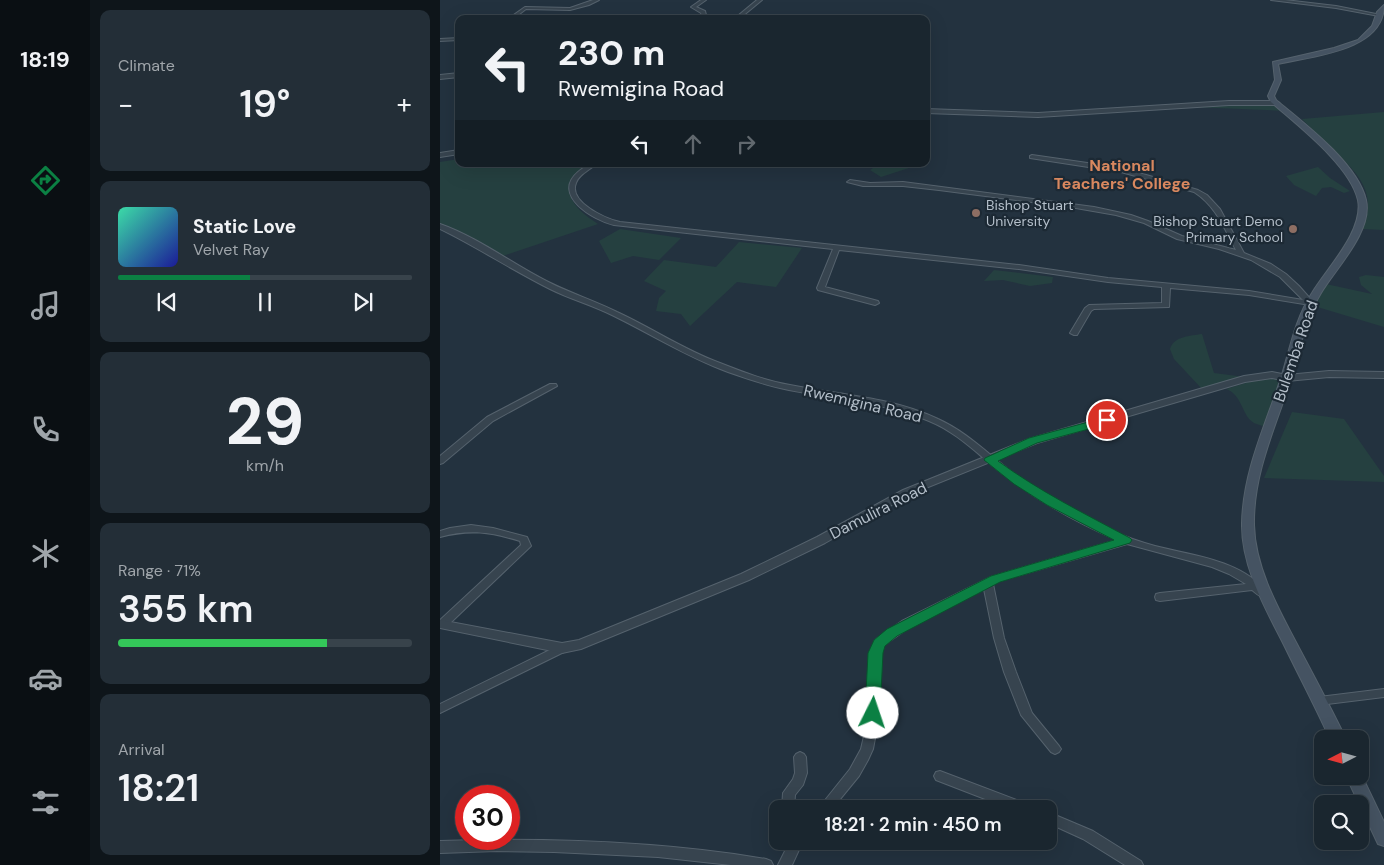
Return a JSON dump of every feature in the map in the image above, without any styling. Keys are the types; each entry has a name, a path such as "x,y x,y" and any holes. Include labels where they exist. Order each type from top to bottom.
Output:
{"main road":[{"path":"1274,103 1271,96 1278,80 1275,63 1336,49 1360,41 1375,27 1382,11"},
{"name":"Bulemba Road","path":"1274,103 1300,123 1347,172 1355,184 1362,201 1362,212 1353,237 1310,304 1296,343 1287,378 1265,435 1252,480 1249,502 1249,544 1255,568 1270,603 1334,730"},
{"path":"1358,785 1384,839"}],"street":[{"path":"525,8 570,10 578,9 598,0"},
{"path":"703,15 702,12 693,7 704,0"},
{"path":"741,15 760,0"},
{"path":"1274,0 1382,11"},
{"path":"515,15 530,3"},
{"path":"440,40 455,39"},
{"path":"440,76 455,75"},
{"path":"930,111 1050,115 1203,105 1274,103"},
{"path":"440,155 455,153"},
{"path":"1032,157 1122,170 1196,191 1219,211 1241,252"},
{"path":"589,167 575,178 571,190 573,196 601,220 632,226 1019,267 1108,280 1249,293 1310,304"},
{"path":"850,182 862,186 903,184 1112,212 1146,222 1175,236 1241,252 1276,271 1298,288 1310,304"},
{"name":"Rwemigina Road","path":"440,226 461,235 551,287 622,316 681,351 709,362 778,384 862,400 922,415 956,432 989,460 1052,502 1126,540 1213,564 1256,586 1270,603"},
{"path":"837,247 821,288 875,303"},
{"path":"1074,333 1088,310 1092,307 1166,305 1166,286"},
{"name":"Damulira Road","path":"441,624 562,648 598,638 745,578 821,540 901,495 1033,441 1220,385 1254,377 1272,375 1287,378 1328,374 1384,375"},
{"path":"440,461 490,420 554,386"},
{"path":"440,534 468,528 491,530 524,539 526,546 441,624"},
{"path":"831,800 862,759 867,743 873,713 876,653 879,644 906,624 988,583 1013,573 1126,540"},
{"path":"988,583 999,638 1027,715 1055,749"},
{"path":"1160,597 1256,586"},
{"path":"440,709 562,648"},
{"path":"1319,701 1384,693"},
{"path":"789,800 789,793 799,781 801,773 800,757"},
{"path":"940,776 1003,800"},
{"path":"1057,821 1088,835 1136,865"},
{"path":"440,847 487,844 638,850 703,854 736,863 766,865"},
{"path":"785,865 792,850"}],"green space":[{"path":"1269,100 1287,111 1192,107"},
{"path":"1384,112 1384,230 1362,229 1367,216 1368,205 1367,194 1363,184 1350,166 1302,119"},
{"path":"455,160 455,167 591,167 580,175 569,189 576,205 598,224 497,258 440,227 440,162"},
{"path":"874,167 912,167 881,177 870,170"},
{"path":"1318,167 1330,178 1350,191 1344,193 1331,187 1322,188 1316,196 1294,185 1286,176"},
{"path":"620,229 681,238 659,260 633,256 611,263 599,241"},
{"path":"739,242 802,248 776,287 737,282 690,326 681,314 656,311 659,298 666,291 644,281 664,260 716,267"},
{"path":"994,270 1053,277 1052,283 1030,286 1003,280 984,281"},
{"path":"1366,275 1384,277 1384,327 1314,306 1326,284 1372,294 1361,285 1359,277"},
{"path":"1202,334 1214,373 1245,377 1202,389 1174,359 1170,349 1175,341 1179,339"},
{"path":"1271,378 1284,379 1269,428 1256,424 1250,419 1236,396 1226,389 1252,381"},
{"path":"1292,412 1344,419 1384,476 1384,482 1264,478"}],"place":[{"name":"Bishop Stuart University","path":"976,213"},
{"name":"Bishop Stuart Demo Primary School","path":"1293,229"}],"district":[{"name":"National Teachers' College","path":"1122,174"}],"route":[{"path":"873,713 876,653 879,644 892,632 995,579 1126,540 1052,502 989,460 1033,441 1107,420"}]}
